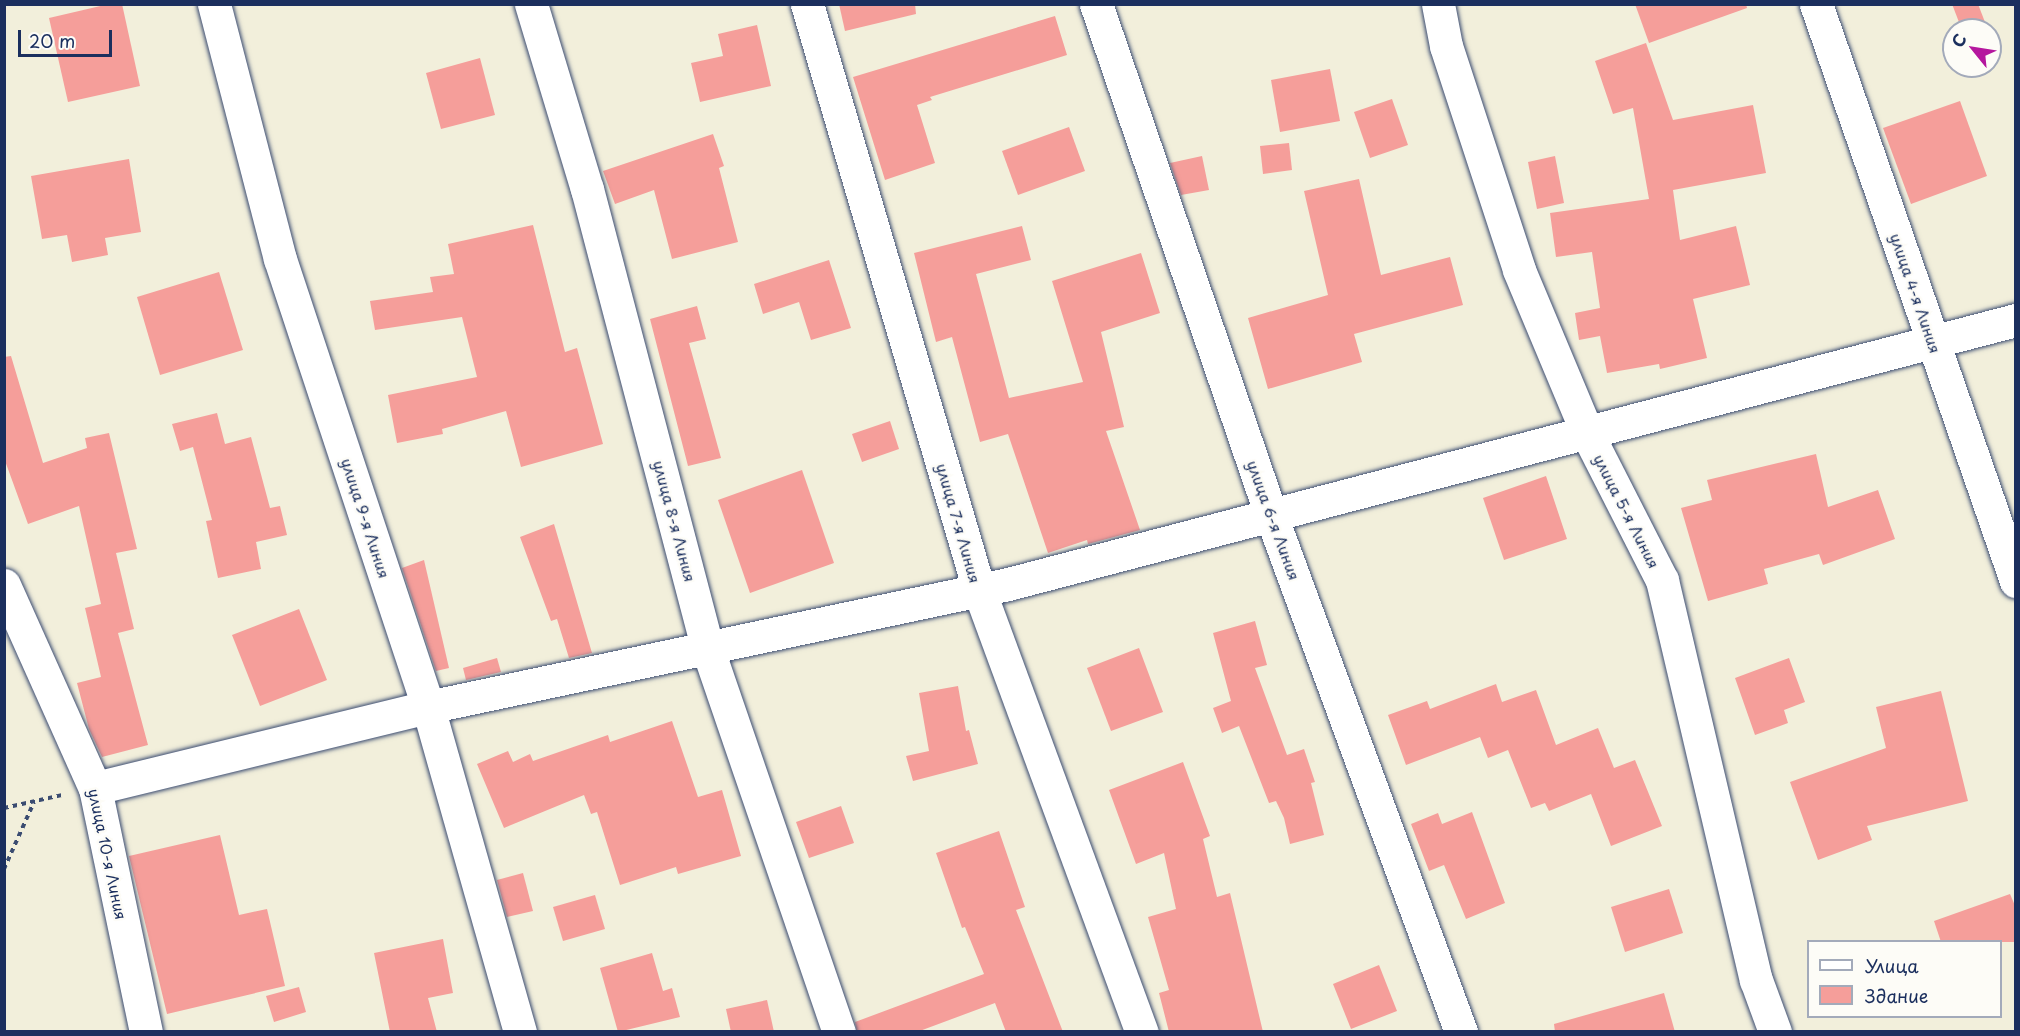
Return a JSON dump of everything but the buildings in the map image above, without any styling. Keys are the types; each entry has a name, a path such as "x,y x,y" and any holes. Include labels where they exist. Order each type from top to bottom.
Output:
{"street":[{"name":"улица 9-я Линия","path":"214,4 280,259 428,707 520,1032"},
{"name":"улица 8-я Линия","path":"531,4 587,189 707,647 839,1032"},
{"name":"улица 7-я Линия","path":"807,4 979,590 1142,1032"},
{"name":"улица 6-я Линия","path":"1096,4 1272,518 1461,1032"},
{"name":"улица 5-я Линия","path":"1438,4 1446,46 1519,270 1588,435 1662,580 1756,980 1775,1032"},
{"name":"улица 4-я Линия","path":"1816,4 2016,581"},
{"path":"95,788 428,707 979,590 1272,518 2016,320"},
{"name":"улица 10-я Линия","path":"4,585 95,788 146,1032"}],"path":[{"path":"4,808 95,788"},
{"path":"4,868 34,802"}]}
